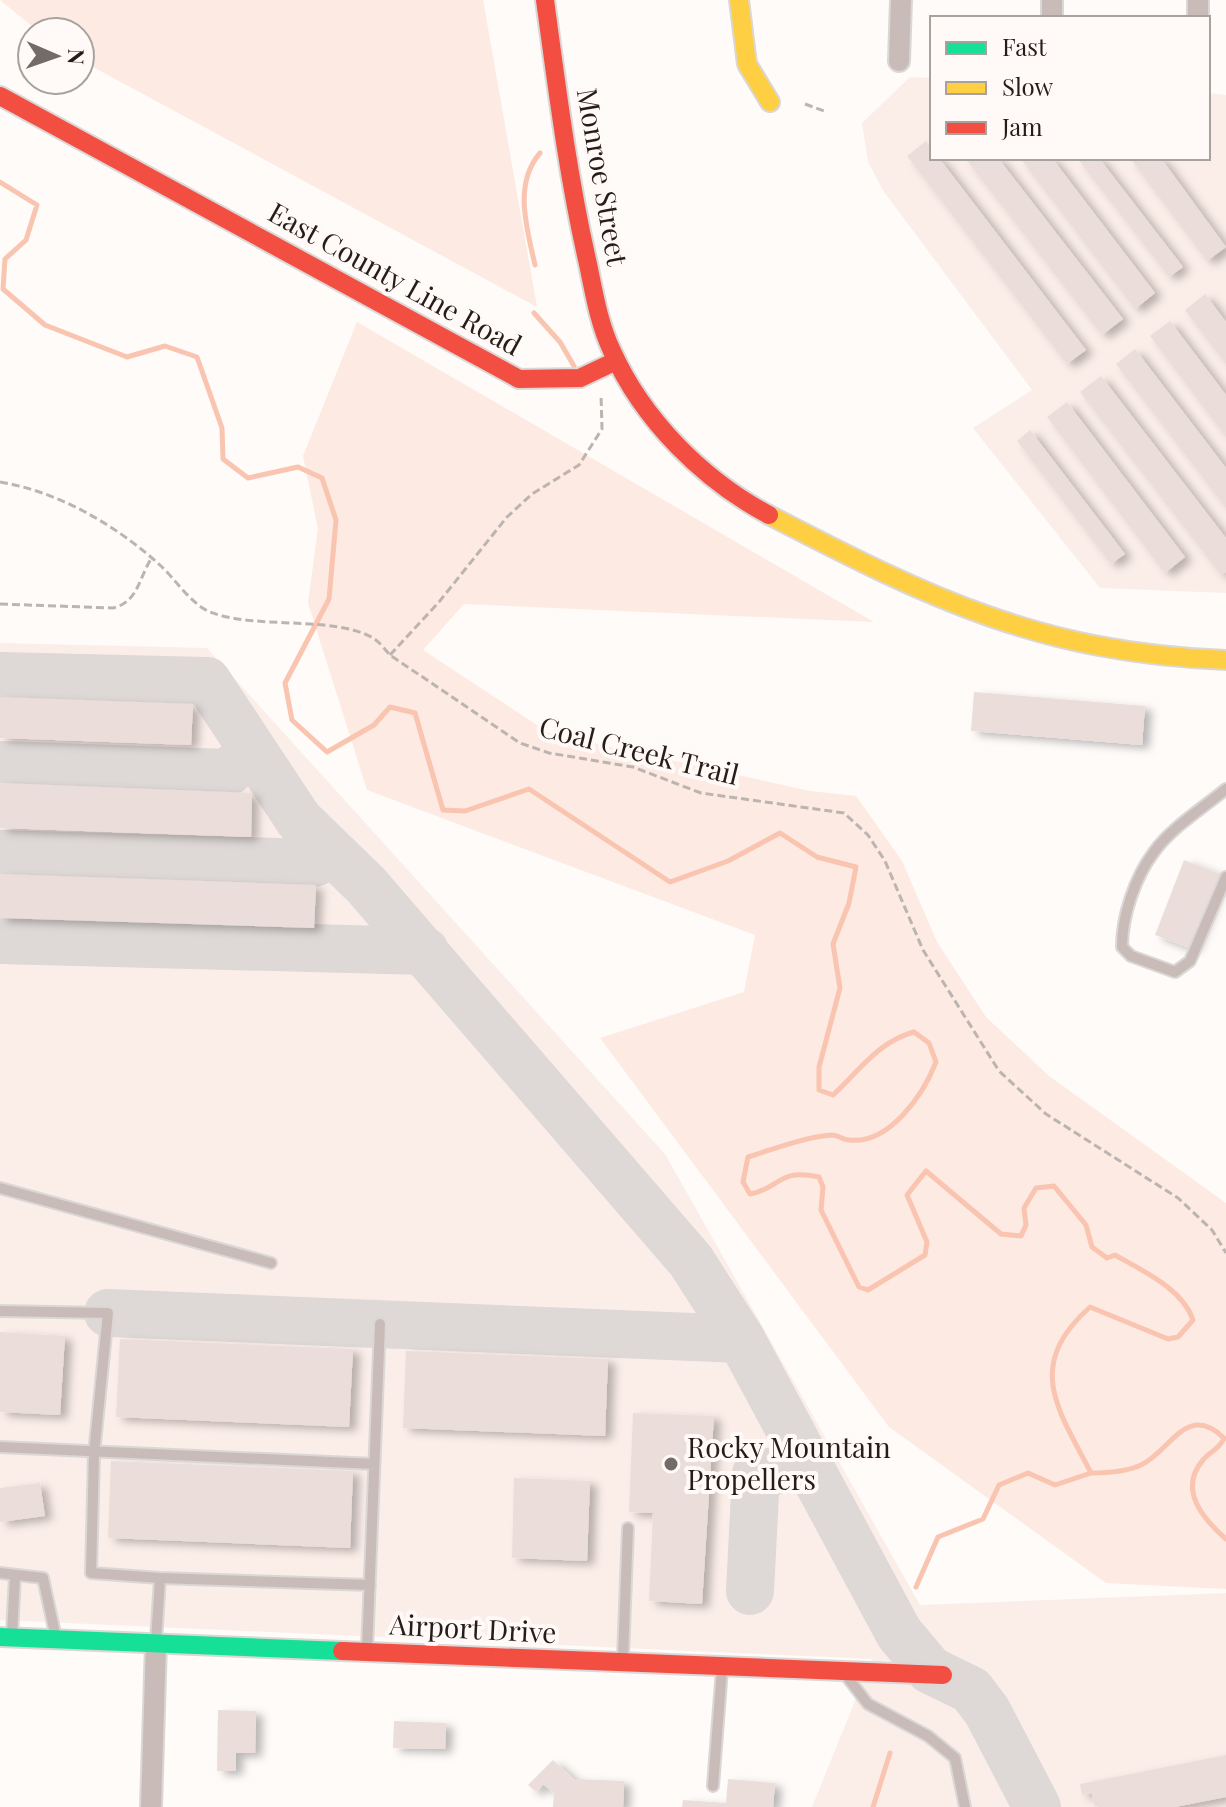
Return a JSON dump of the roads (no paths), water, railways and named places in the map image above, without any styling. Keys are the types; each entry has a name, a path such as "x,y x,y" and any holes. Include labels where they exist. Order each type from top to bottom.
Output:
{"street":[{"name":"Monroe Street","path":"545,0 583,247 602,325 616,361"},
{"path":"739,0 747,64 770,102"},
{"path":"899,61 901,0"},
{"name":"East County Line Road","path":"0,96 519,379 580,378 616,361"},
{"path":"616,361 660,423 717,484 891,580 968,613 1045,639 1142,654 1226,660"},
{"name":"Airport Drive","path":"6,1637 943,1675"},
{"path":"151,1807 156,1643"}],"lane":[{"path":"1226,789 1154,851 1133,894 1122,928 1122,947 1131,956 1175,972 1190,961 1226,877"},
{"path":"0,1188 271,1263"},
{"path":"0,1311 108,1313 94,1454 91,1573 370,1585"},
{"path":"367,1652 380,1324"},
{"path":"0,1447 94,1454 374,1464"},
{"path":"623,1663 628,1528"},
{"path":"0,1573 43,1578 56,1640"},
{"path":"6,1637 15,1575"},
{"path":"156,1643 160,1578"},
{"path":"713,1786 722,1667"},
{"path":"844,1673 868,1704 928,1736 955,1758 965,1807"}],"waterway":[{"path":"535,265 526,222 524,193 532,165 540,153"},
{"path":"0,182 37,205 26,240 5,259 3,289 45,325 127,357 165,346 197,357 222,428 223,459 248,478 298,467 322,478 336,520 329,599 285,683 292,720 327,752 374,725 390,707 415,713 443,810 465,811 529,789 670,882 728,861 780,833 817,857 856,867 849,903 833,944 840,988 819,1067 819,1090 833,1095 890,1042 914,1032 929,1043 936,1062 914,1102 891,1126 864,1139 821,1136 748,1157 743,1182 750,1194 795,1175 819,1177 823,1187 821,1210 859,1287 868,1290 925,1255 927,1242 907,1195 926,1171 1001,1234 1021,1236 1026,1225 1024,1208 1036,1188 1054,1186 1086,1225 1092,1247 1107,1258 1115,1255 1161,1282 1181,1299 1193,1320 1178,1337 1168,1339 1090,1307 1070,1328 1058,1349 1053,1369 1053,1388 1068,1428 1091,1473 1117,1472 1141,1465 1189,1427 1199,1425 1211,1428 1224,1438 1196,1471 1193,1492 1209,1522 1226,1539"},
{"path":"534,313 560,342 574,366"},
{"path":"916,1587 938,1537 983,1519 999,1485 1028,1473 1055,1485 1091,1473"},
{"path":"873,1807 890,1753"}],"place":[{"name":"Rocky Mountain Propellers","path":"671,1464"}]}
